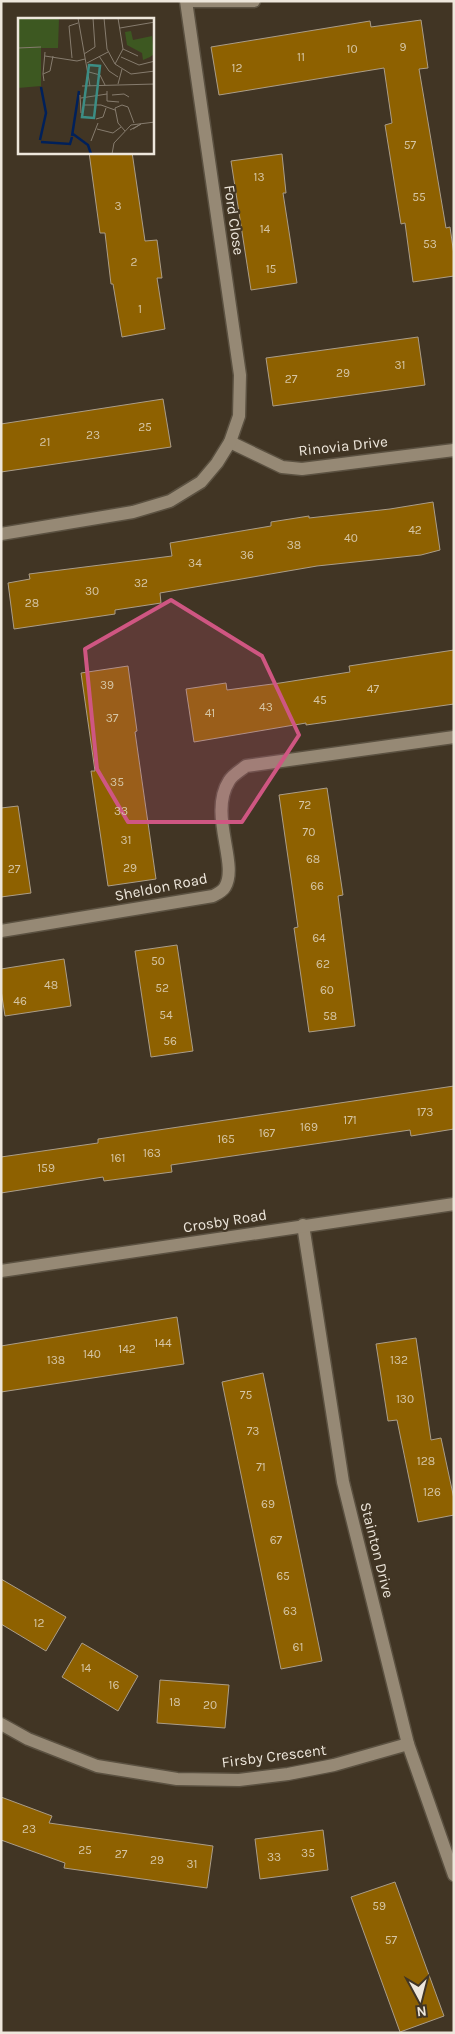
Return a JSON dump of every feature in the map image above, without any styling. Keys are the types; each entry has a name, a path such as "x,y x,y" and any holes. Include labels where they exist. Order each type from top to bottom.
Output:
{"street":[{"name":"Ford Close","path":"186,1 240,375 239,416 230,442"},
{"path":"191,1 254,1"},
{"name":"Rinovia Drive","path":"230,442 282,467 302,469 454,450"},
{"path":"1,534 133,512 170,501 200,482 217,463 230,442"},
{"name":"Sheldon Road","path":"1,931 213,896 225,888 229,875 222,817 222,795 230,779 246,766 454,737"},
{"name":"Crosby Road","path":"1,1271 454,1204"},
{"name":"Stainton Drive","path":"303,1225 343,1482 408,1744 454,1875"},
{"name":"Firsby Crescent","path":"1,1724 28,1739 97,1766 177,1779 239,1780 288,1774 334,1765 408,1744"}],"highlighted area":[{"path":"171,600 262,656 299,735 242,822 128,822 97,769 85,649"}],"building":[{"path":"421,20 428,68 419,69 446,228 450,227 454,255 454,276 413,282 405,223 401,224 385,125 392,123 384,68 219,95 211,47 370,21 371,27"},
{"path":"89,154 132,154 145,241 157,240 162,278 157,278 165,329 122,337 113,284 111,284 105,233 100,233"},
{"path":"282,154 286,193 283,193 297,283 251,290 231,161"},
{"path":"418,337 425,385 273,406 266,358"},
{"path":"163,399 171,447 1,472 1,424"},
{"path":"433,502 440,550 421,555 317,566 160,593 161,603 115,610 115,614 14,629 8,583 30,579 29,574 172,556 170,543 271,526 271,522 309,516 309,518 390,509"},
{"path":"454,650 454,704 306,725 306,723 194,742 186,689 226,683 227,690 280,683 350,672 349,666"},
{"path":"128,666 137,731 135,732 156,879 108,886 91,771 95,771 81,673"},
{"path":"327,788 343,895 338,896 355,1026 309,1032 294,928 298,927 279,795"},
{"path":"18,806 31,893 1,897 1,808"},
{"path":"177,945 193,1051 151,1057 135,951"},
{"path":"64,959 71,1006 5,1016 1,990 1,969"},
{"path":"454,1086 454,1129 411,1136 410,1130 171,1165 172,1172 104,1181 103,1177 1,1193 1,1157 98,1143 98,1139"},
{"path":"177,1317 184,1364 1,1392 1,1346"},
{"path":"416,1338 431,1440 441,1438 454,1499 454,1515 418,1522 397,1420 388,1421 376,1344"},
{"path":"263,1373 322,1661 281,1669 222,1382"},
{"path":"1,1579 66,1617 46,1651 1,1624"},
{"path":"82,1643 138,1676 118,1711 62,1677"},
{"path":"160,1680 229,1685 225,1728 157,1723"},
{"path":"1,1797 52,1816 49,1823 213,1846 207,1888 64,1868 65,1863 1,1840"},
{"path":"323,1830 328,1870 260,1879 255,1839"},
{"path":"395,1882 444,2016 400,2032 351,1897"}]}
